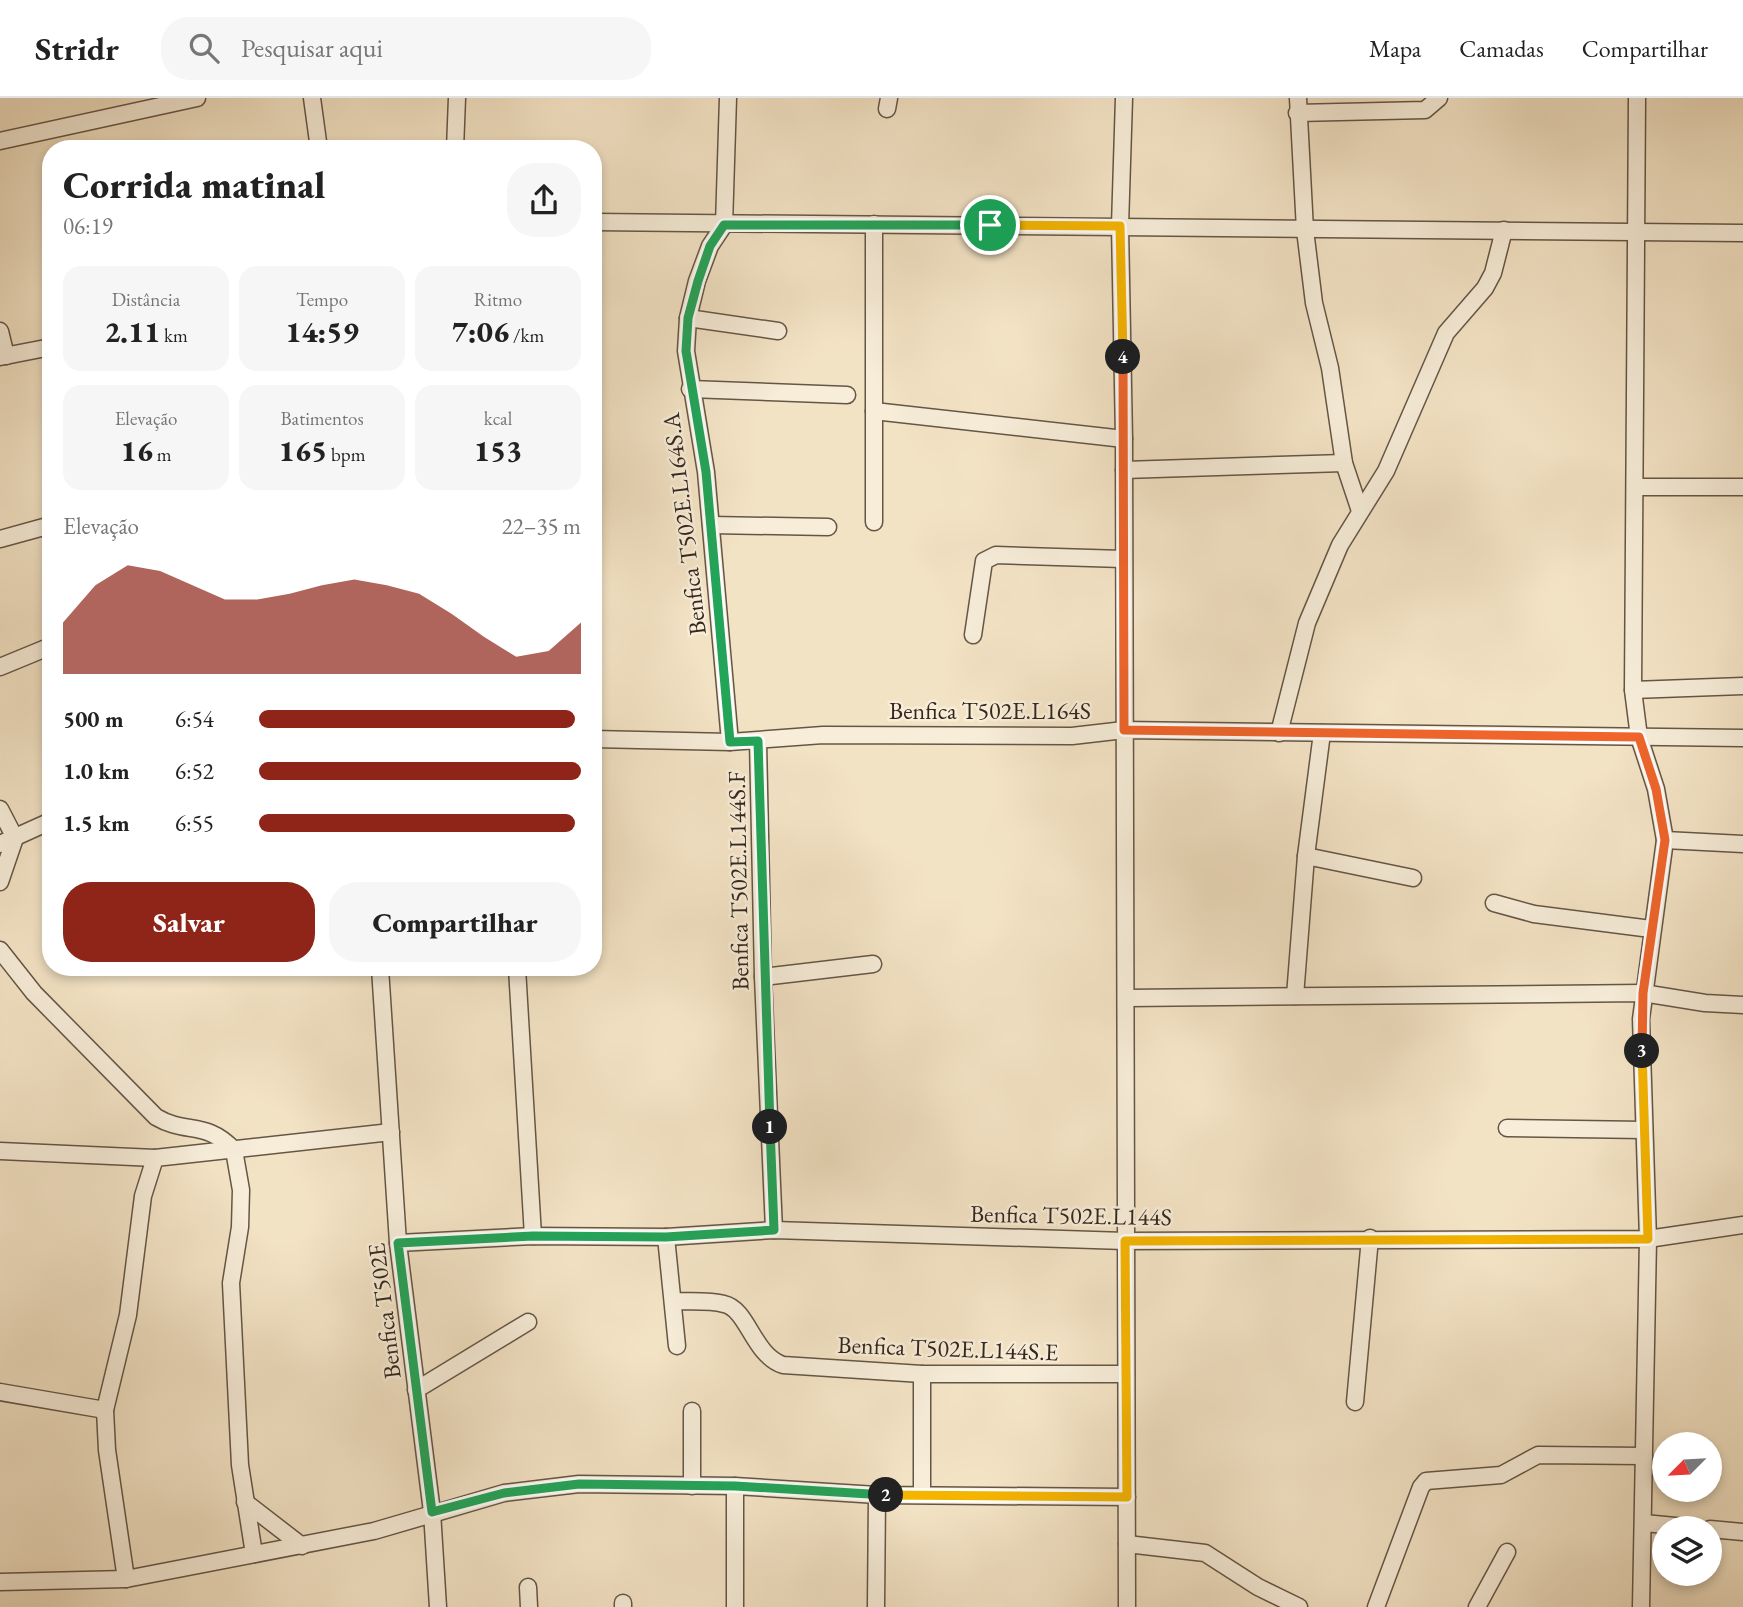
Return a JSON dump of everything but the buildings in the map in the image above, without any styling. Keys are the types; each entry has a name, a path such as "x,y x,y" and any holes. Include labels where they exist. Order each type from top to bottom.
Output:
{"street":[{"path":"0,141 197,98"},
{"path":"312,98 318,140"},
{"path":"455,140 457,98"},
{"name":"Benfica T502E.L164S.A","path":"728,98 724,225 710,246 688,318 686,351 706,472 730,742"},
{"path":"1124,98 1120,226 1127,998 1127,1607"},
{"path":"1360,511 1344,463 1330,368 1314,303 1305,230 1298,106 1425,110 1439,98"},
{"path":"1637,98 1633,690 1639,737 1656,789 1665,840 1643,993 1648,1239 1641,1607"},
{"path":"602,222 1743,233"},
{"path":"874,224 874,523"},
{"path":"1279,733 1307,623 1340,545 1386,471 1446,333 1485,288 1493,273 1504,230"},
{"path":"688,318 778,331"},
{"path":"0,331 3,356 42,349"},
{"path":"691,389 848,395"},
{"path":"874,411 1124,439"},
{"path":"1124,470 1344,463"},
{"path":"1635,487 1743,487"},
{"path":"711,525 828,527"},
{"path":"0,539 42,527"},
{"path":"974,635 984,561 996,555 1123,559"},
{"path":"0,667 42,650"},
{"path":"1633,690 1743,686"},
{"name":"Benfica T502E.L164S","path":"602,739 730,742 884,733 1072,736 1124,730 1743,738"},
{"path":"1295,996 1306,856 1322,733"},
{"name":"Benfica T502E.L144S.F","path":"758,741 763,977 774,1230"},
{"path":"0,810 7,841 0,882"},
{"path":"7,841 42,825"},
{"path":"1665,840 1743,844"},
{"path":"1306,856 1413,878"},
{"path":"1494,903 1534,914 1651,929"},
{"path":"0,950 34,993 156,1117 174,1125 210,1130 234,1150 241,1190 232,1283 240,1465 254,1555"},
{"path":"763,977 873,964"},
{"name":"Benfica T502E","path":"381,976 398,1243 432,1512 438,1607"},
{"path":"517,976 533,1236"},
{"path":"1127,998 1643,993 1705,1003 1743,1005"},
{"path":"1507,1128 1644,1130"},
{"path":"0,1151 155,1158 391,1132"},
{"path":"126,1578 107,1450 105,1410 130,1302 143,1196 155,1158"},
{"name":"Benfica T502E.L144S","path":"398,1243 533,1236 666,1237 774,1230 1125,1241 1648,1239 1743,1225"},
{"path":"666,1237 675,1301 677,1346"},
{"path":"1355,1402 1370,1238"},
{"name":"Benfica T502E.L144S.E","path":"675,1301 726,1304 736,1311 769,1360 783,1364 922,1374 1126,1374"},
{"path":"416,1390 528,1322"},
{"path":"922,1374 922,1494"},
{"path":"0,1392 105,1410"},
{"path":"692,1412 692,1486"},
{"path":"1376,1607 1420,1486 1426,1480 1501,1475 1538,1455 1644,1456"},
{"path":"0,1583 126,1578 374,1531 504,1493 579,1484 735,1486 877,1495 1127,1497"},
{"path":"735,1486 735,1607"},
{"path":"876,1607 877,1495"},
{"path":"245,1502 302,1546"},
{"path":"1644,1523 1652,1524"},
{"path":"1722,1530 1743,1532"},
{"path":"1127,1544 1205,1553 1266,1592 1299,1607"},
{"path":"1477,1607 1507,1552"},
{"path":"528,1587 529,1607"}],"route":[{"path":"724,225 990,225 1120,226 1124,439 1124,730 1639,737 1656,789 1665,840 1641,1019 1648,1239 1125,1241 1127,1497 877,1495 735,1486 579,1484 504,1493 432,1512 398,1243 533,1236 666,1237 774,1230 763,977 758,741 730,742 706,472 686,351 688,318 710,246 724,225"}]}
